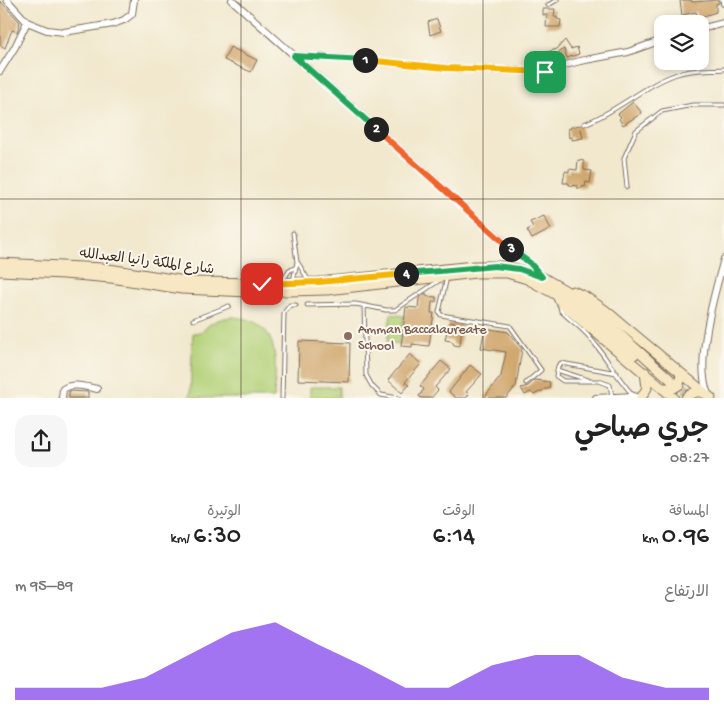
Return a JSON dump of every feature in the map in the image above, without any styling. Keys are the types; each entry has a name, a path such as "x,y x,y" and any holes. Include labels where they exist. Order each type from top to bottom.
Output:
{"main road":[{"name":"شارع الملكة رانيا العبدالله","path":"0,263 102,268 192,282 280,283 311,283 484,266 512,267 542,277 557,293"},
{"name":"شارع الملكة رانيا العبدالله","path":"0,271 111,278 182,289 249,292 327,290 446,276 506,273 527,279 557,293 585,313 668,384"},
{"path":"557,293 586,297 605,310 708,396"},
{"path":"557,293 601,335 645,372 674,388 679,386 681,374"},
{"path":"638,397 647,388 645,372"},
{"path":"668,384 674,398"},
{"path":"685,397 695,392 708,396"}],"street":[{"path":"7,0 27,22 47,30 64,32 113,24 124,20 132,14 134,0"},
{"path":"232,0 530,263 542,277"},
{"path":"0,71 15,47 27,22"},
{"path":"709,27 724,23"},
{"path":"294,56 352,59 446,68 540,72 580,61 628,52 654,43"},
{"path":"708,396 705,389 704,376 706,337 724,259"},
{"path":"62,398 63,389 68,386 74,385 97,389"},
{"path":"596,398 638,397"}],"lane":[{"path":"548,5 557,0"},
{"path":"584,124 596,120 658,82 679,73 724,69"},
{"path":"628,187 624,158 636,131 662,111 693,104 724,105"},
{"path":"293,233 297,264 293,283"},
{"path":"297,264 311,283"},
{"path":"280,283 297,264"},
{"path":"307,304 356,304 395,310 446,276"},
{"path":"446,276 441,315 510,326 540,370 526,383"},
{"path":"557,293 561,311 590,337 617,373 622,384 638,397"},
{"path":"282,398 284,313 288,307 296,305"},
{"path":"193,320 229,306"},
{"path":"364,306 368,379 381,395 398,398"},
{"path":"590,337 601,335"},
{"path":"612,397 610,385 599,381 563,381 556,376 557,370 561,363 617,373"},
{"path":"557,370 591,381"}],"green space":[{"path":"391,314 404,316 400,344 387,342"},
{"path":"234,317 250,320 260,326 267,333 272,343 275,365 274,398 190,398 193,333 202,332 216,321"},
{"path":"310,387 339,387 339,398 310,398"}],"building":[{"path":"719,0 719,3 716,4 716,12 707,15 697,15 696,12 682,15 680,1"},
{"path":"0,1 20,22 17,32 12,30 5,48 0,45"},
{"path":"543,9 555,9 554,17 561,20 560,27 546,27 547,15 543,15"},
{"path":"437,19 441,31 430,35 428,22"},
{"path":"565,40 571,49 577,47 579,54 567,58 564,49 553,57 549,57 547,52 557,49"},
{"path":"230,47 257,60 251,72 224,60"},
{"path":"633,102 642,113 623,125 618,114"},
{"path":"580,125 583,138 572,140 572,137 569,138 568,129"},
{"path":"578,160 584,161 584,170 592,171 590,183 586,182 585,187 582,186 582,188 569,185 569,183 563,183 565,171 569,172 569,169 577,170"},
{"path":"544,216 551,229 532,239 527,230 533,227 530,222"},
{"path":"426,293 426,296 436,297 436,302 432,302 431,313 434,313 429,346 412,344 412,347 401,346 406,307 418,308 419,298"},
{"path":"449,322 462,324 460,346 454,345 452,341 445,340"},
{"path":"485,328 508,332 522,349 516,386 506,398 484,398 501,376 506,352 481,348"},
{"path":"299,341 350,343 349,382 298,380"},
{"path":"410,354 421,364 405,382 409,385 402,393 388,380"},
{"path":"441,361 451,369 435,387 438,390 431,398 421,398 419,396 424,389 420,386"},
{"path":"470,365 482,374 466,392 469,394 466,398 456,398 449,392"},
{"path":"535,380 550,382 549,389 534,395 531,392 525,395 521,388 528,386"},
{"path":"69,391 88,392 88,398 69,398"}],"tunnel":[{"path":"672,381 691,398"}],"place":[{"name":"Amman Baccalaureate School","path":"348,336"}],"route":[{"path":"262,284 319,282 484,266 512,267 542,277 530,263 483,224 294,56 352,59 446,68 545,72"}]}
